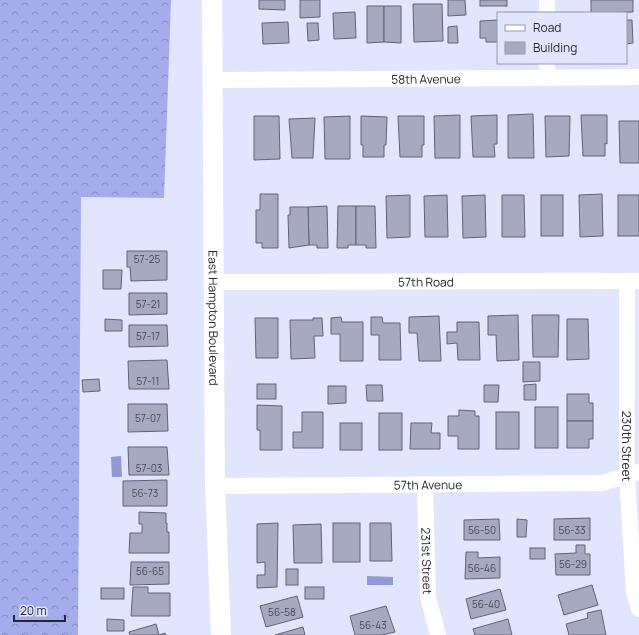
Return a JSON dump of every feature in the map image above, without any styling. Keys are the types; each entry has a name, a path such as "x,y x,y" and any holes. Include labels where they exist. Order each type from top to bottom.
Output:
{"street":[{"name":"East Hampton Boulevard","path":"212,0 215,486 221,635"},
{"path":"547,0 547,12"},
{"name":"58th Avenue","path":"213,80 547,71 639,77"},
{"name":"57th Road","path":"213,282 633,281"},
{"name":"230th Street","path":"633,281 634,592 639,609"},
{"name":"57th Avenue","path":"215,486 602,483 633,474"},
{"name":"231st Street","path":"425,485 428,597 438,635"}],"green space":[{"path":"0,0 171,0 164,198 81,197 78,635 0,635"}],"shaded area":[{"path":"121,456 122,477 112,477 111,457"},
{"path":"367,576 393,577 393,585 367,585"}],"building":[{"path":"259,0 285,0 285,10 259,9"},
{"path":"300,0 320,0 320,17 300,18"},
{"path":"448,0 465,0 466,15 448,16"},
{"path":"480,0 507,0 507,6 480,6"},
{"path":"591,0 633,0 633,12 591,12"},
{"path":"413,4 442,4 443,41 414,42"},
{"path":"367,6 384,6 384,42 367,43"},
{"path":"384,6 401,6 401,43 384,42"},
{"path":"355,12 356,38 334,39 333,13"},
{"path":"497,20 497,42 486,42 486,38 480,38 480,21"},
{"path":"627,20 632,20 633,43 627,44"},
{"path":"288,22 289,43 263,44 262,23"},
{"path":"307,23 318,23 319,40 308,41"},
{"path":"457,26 458,43 448,43 448,27"},
{"path":"533,114 534,158 508,158 508,115"},
{"path":"460,115 460,158 435,158 434,116"},
{"path":"497,115 497,144 494,144 495,157 473,157 471,116"},
{"path":"581,115 607,115 607,144 605,143 605,156 583,156"},
{"path":"254,116 279,116 280,159 254,160"},
{"path":"350,116 350,159 325,159 324,117"},
{"path":"361,116 387,117 384,157 363,157 363,145 361,145"},
{"path":"398,116 424,116 424,145 422,145 422,157 400,157"},
{"path":"545,116 570,116 569,156 546,157"},
{"path":"315,118 313,158 292,158 289,119"},
{"path":"619,121 639,121 639,163 620,163"},
{"path":"260,194 278,194 278,248 262,248 262,243 256,243 256,210 260,210"},
{"path":"602,194 603,236 580,237 579,195"},
{"path":"410,195 410,237 387,238 386,196"},
{"path":"447,195 448,237 425,237 424,196"},
{"path":"485,195 486,237 463,238 462,196"},
{"path":"502,195 524,195 525,237 502,237"},
{"path":"541,195 563,195 563,236 541,236"},
{"path":"618,195 639,195 639,236 618,236"},
{"path":"327,206 328,248 317,248 317,245 309,245 308,207"},
{"path":"338,206 356,206 356,245 348,245 348,248 337,248"},
{"path":"356,206 375,206 376,248 366,248 366,245 356,245"},
{"path":"290,207 308,207 309,245 289,248 288,215 290,215"},
{"path":"127,251 167,251 167,280 131,281 130,267 127,267"},
{"path":"103,270 122,270 121,289 103,289"},
{"path":"129,293 167,293 167,314 129,315"},
{"path":"518,315 519,360 497,361 496,335 488,335 488,316"},
{"path":"532,315 559,315 558,357 533,357"},
{"path":"439,316 441,361 419,361 417,333 409,333 409,317"},
{"path":"341,317 342,322 363,322 363,361 340,361 340,334 331,334 331,318"},
{"path":"371,317 382,317 383,323 400,323 401,360 379,360 379,335 371,335"},
{"path":"255,318 278,318 278,358 256,358"},
{"path":"313,318 322,318 323,336 314,336 315,358 291,359 290,320 313,320"},
{"path":"105,319 122,320 122,331 105,331"},
{"path":"567,319 588,319 589,359 567,360"},
{"path":"457,322 479,322 480,360 458,360 457,343 447,344 447,332 457,332"},
{"path":"129,325 167,325 168,346 129,347"},
{"path":"167,360 169,389 129,389 128,361"},
{"path":"523,362 540,362 540,381 523,382"},
{"path":"99,379 100,391 83,392 82,380"},
{"path":"257,384 276,384 276,399 257,399"},
{"path":"536,384 536,400 524,400 524,385"},
{"path":"366,385 382,385 383,401 367,401"},
{"path":"484,385 499,385 498,402 484,402"},
{"path":"328,386 346,386 346,403 328,404"},
{"path":"567,394 589,394 589,403 593,403 593,421 567,421"},
{"path":"128,404 167,404 168,431 128,432"},
{"path":"257,405 282,406 282,450 260,450 260,430 257,430"},
{"path":"535,407 558,407 558,448 535,448"},
{"path":"459,410 475,411 475,416 479,416 479,449 458,449 458,436 448,436 448,416 459,416"},
{"path":"302,412 323,412 323,448 293,448 293,432 302,432"},
{"path":"496,412 519,412 519,449 496,449"},
{"path":"379,413 402,413 402,450 379,450"},
{"path":"567,421 593,421 593,439 589,439 589,448 567,448"},
{"path":"340,423 362,423 362,450 340,450"},
{"path":"411,423 432,423 431,433 440,433 440,449 410,449"},
{"path":"128,447 167,447 169,475 129,475"},
{"path":"167,480 167,506 123,506 123,481"},
{"path":"139,512 166,513 167,532 169,532 169,553 129,553 130,533 142,533 142,524 139,524"},
{"path":"590,518 590,540 554,540 554,519"},
{"path":"499,519 500,540 464,540 464,520"},
{"path":"517,519 527,520 526,537 517,537"},
{"path":"278,523 277,587 257,588 257,575 265,575 265,562 257,563 257,524"},
{"path":"333,523 360,523 360,562 333,562"},
{"path":"370,523 391,523 392,561 370,561"},
{"path":"321,524 322,563 294,563 293,525"},
{"path":"576,545 585,545 585,554 590,554 590,575 556,575 555,554 576,553"},
{"path":"530,548 545,548 545,559 530,559"},
{"path":"466,552 478,552 478,558 500,557 500,578 465,579"},
{"path":"131,562 169,562 169,584 130,585"},
{"path":"286,569 298,569 298,585 286,585"},
{"path":"592,585 598,605 564,615 558,595"},
{"path":"133,587 148,587 148,593 170,593 170,616 131,616"},
{"path":"305,587 324,587 324,599 305,599"},
{"path":"101,588 124,588 124,599 101,599"},
{"path":"500,589 506,610 471,619 466,599"},
{"path":"297,596 303,617 266,627 260,606"},
{"path":"386,606 395,632 382,635 355,635 350,616"},
{"path":"601,610 606,635 569,635 566,624 588,618 587,613"},
{"path":"107,619 124,620 124,631 107,631"},
{"path":"508,619 512,635 475,635 473,629"},
{"path":"156,624 159,635 130,635 129,632"},
{"path":"303,627 305,635 275,635"}]}
